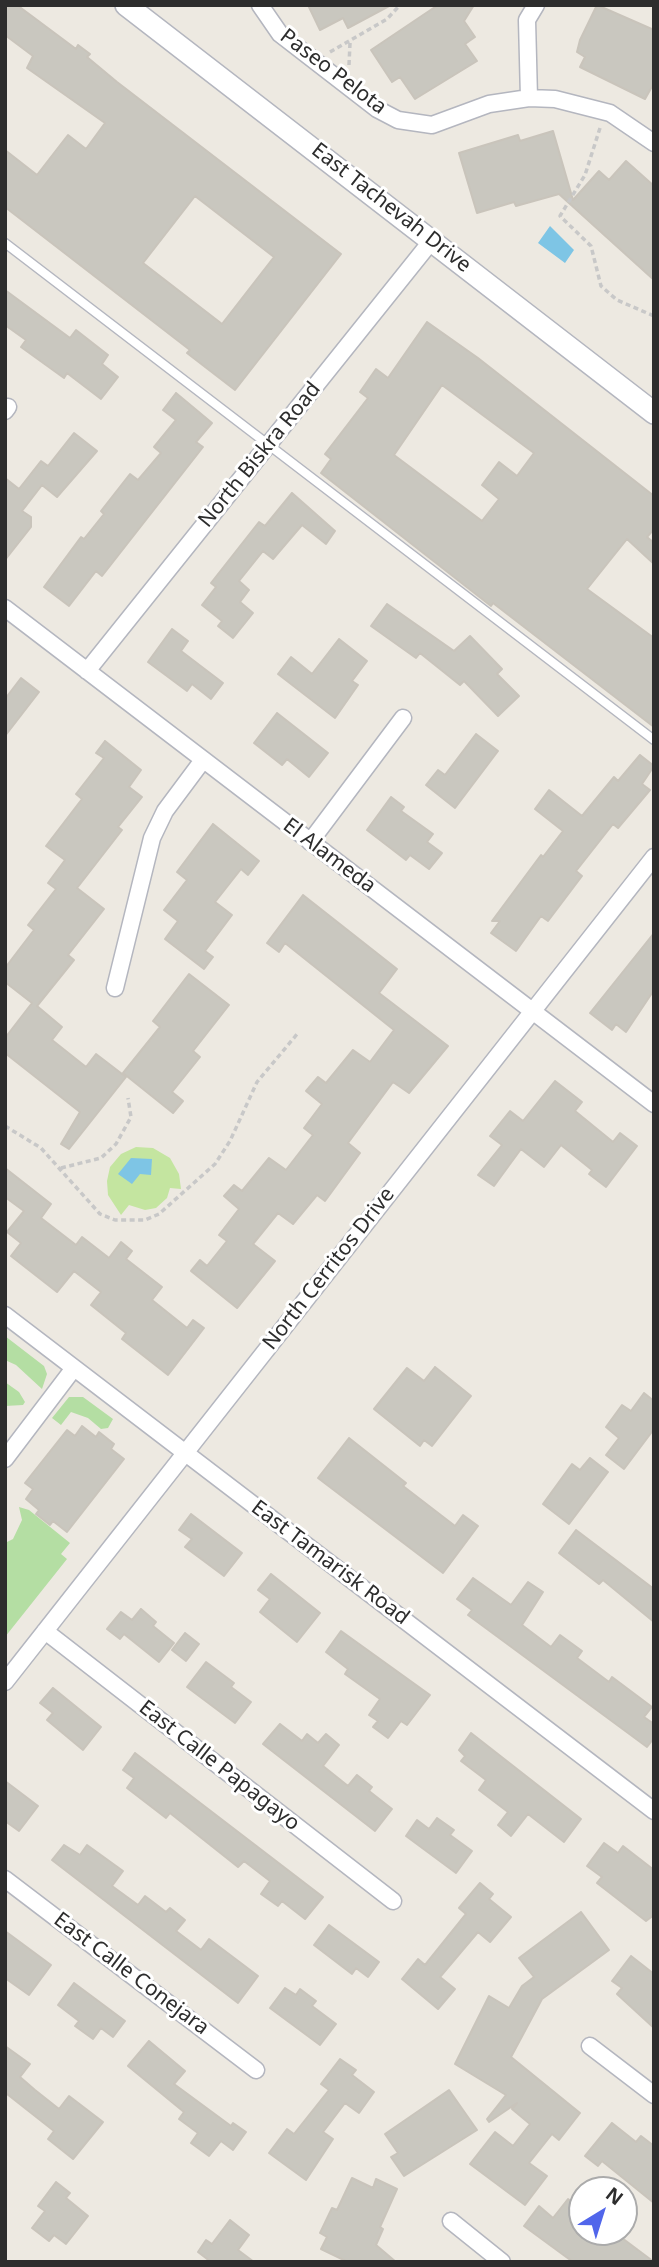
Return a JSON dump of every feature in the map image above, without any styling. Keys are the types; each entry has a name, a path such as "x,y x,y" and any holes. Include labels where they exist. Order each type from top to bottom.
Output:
{"street":[{"name":"East Tachevah Drive","path":"126,5 654,412"},
{"name":"Paseo Pelota","path":"260,5 280,34 377,109 398,120 432,125 489,104 529,98 555,99 610,113 654,143"},
{"path":"529,98 526,83 527,20 536,5"},
{"name":"North Biskra Road","path":"87,671 433,239"},
{"name":"El Alameda","path":"5,608 654,1104"},
{"path":"310,842 403,719"},
{"path":"115,988 152,838 165,811 203,760"},
{"name":"North Cerritos Drive","path":"5,1682 654,857"},
{"name":"East Tamarisk Road","path":"5,1315 654,1811"},
{"path":"5,1459 75,1368"},
{"name":"East Calle Papagayo","path":"45,1631 393,1901"},
{"name":"East Calle Conejara","path":"5,1879 256,2070"},
{"path":"590,2046 654,2095"},
{"path":"451,2221 502,2262"}],"lane":[{"path":"5,243 654,740"}],"path":[{"path":"328,52 350,43 387,19 400,5"},
{"path":"348,68 350,43"},
{"path":"601,126 585,175 559,216 591,246 601,286 617,300 654,316"},
{"path":"5,1126 41,1148 100,1214 122,1221 145,1220 159,1214 215,1164 257,1082 298,1033"},
{"path":"61,1168 101,1158 116,1144 131,1117 128,1098"}],"green space":[{"path":"136,1147 153,1148 170,1158 179,1174 181,1189 170,1188 167,1198 156,1208 145,1210 129,1205 121,1215 108,1195 110,1167 121,1154"},
{"path":"5,1336 44,1366 47,1374 42,1389 16,1365 5,1360"},
{"path":"5,1382 19,1392 25,1402 23,1405 5,1406"},
{"path":"69,1397 83,1397 113,1419 108,1428 101,1429 88,1418 71,1412 61,1425 52,1418"},
{"path":"19,1507 29,1510 70,1543 61,1554 67,1559 5,1637 5,1543 13,1539 22,1520"}],"water":[{"path":"550,226 574,250 565,263 538,243"},
{"path":"131,1158 152,1159 151,1175 140,1174 132,1184 118,1174"}],"building":[{"path":"5,5 17,5 76,49 78,45 90,54 87,57 117,82 341,254 235,390 187,353 190,350 5,207 5,150 37,175 68,135 86,149 105,123 27,68 33,56 5,35","holes":["195,196 274,257 222,324 143,263"]},
{"path":"308,5 391,5 348,28 343,18 320,30"},
{"path":"438,5 474,5 464,21 475,37 465,44 477,61 415,99 400,77 392,82 371,50"},
{"path":"597,5 654,30 654,83 645,99 580,67 585,57 577,52 580,40"},
{"path":"553,131 573,200 599,171 609,180 626,161 654,186 654,280 559,194 516,206 514,202 477,213 459,153 518,135 520,141"},
{"path":"5,290 70,338 76,330 108,355 102,364 118,377 101,399 67,373 64,378 21,347 26,340 5,325"},
{"path":"427,322 478,358 654,496 654,529 647,537 654,543 654,564 627,539 587,589 654,638 654,727 493,603 491,606 321,473 331,459 325,454 368,398 360,392 376,369 388,378","holes":["442,385 534,453 517,476 499,462 482,485 499,499 482,521 394,455"]},
{"path":"176,393 212,423 196,442 203,447 102,576 96,571 69,606 44,587 81,537 84,539 104,514 101,511 130,474 138,480 161,453 154,447 176,420 163,410"},
{"path":"74,433 97,451 57,497 42,485 22,511 31,517 31,527 5,560 5,478 19,489 41,461 48,466"},
{"path":"292,493 335,531 326,544 302,525 273,559 263,551 239,581 249,590 240,602 253,613 233,638 218,626 222,621 202,605 216,587 211,583 259,522 265,526"},
{"path":"387,604 454,651 470,636 502,669 497,674 519,696 498,716 464,681 460,685 420,653 416,658 371,626"},
{"path":"172,629 188,641 181,651 223,683 211,699 192,684 187,691 148,662"},
{"path":"339,639 367,661 352,681 358,685 335,718 278,674 291,657 312,674"},
{"path":"21,678 39,692 5,736 5,699"},
{"path":"277,713 328,753 309,777 287,759 282,765 254,743"},
{"path":"476,734 498,751 455,808 426,785 438,770 445,775"},
{"path":"105,741 141,770 129,787 142,797 118,827 122,830 77,888 104,909 68,955 74,960 37,1006 62,1027 52,1040 86,1067 96,1054 126,1077 69,1149 61,1144 80,1112 5,1053 5,1038 32,1003 5,982 5,968 34,930 28,925 56,889 48,883 65,860 46,846 82,799 76,794 104,758 96,753"},
{"path":"640,755 654,766 642,784 650,790 618,828 613,824 576,871 582,876 548,921 541,916 516,951 491,933 500,921 492,921 541,855 543,857 563,831 535,809 549,790 582,816 614,777 618,781"},
{"path":"391,797 404,807 401,811 433,834 427,842 442,853 429,869 410,855 406,860 367,830"},
{"path":"213,824 259,861 248,875 241,869 215,902 232,915 205,951 213,957 204,969 165,939 178,921 164,910 187,880 177,872"},
{"path":"303,895 397,969 379,993 448,1046 409,1093 393,1082 348,1143 360,1153 325,1201 317,1195 293,1224 278,1213 253,1244 275,1261 237,1308 191,1271 200,1260 207,1266 227,1241 219,1235 239,1209 224,1196 234,1185 242,1191 269,1158 286,1170 313,1135 304,1128 322,1104 306,1091 318,1077 326,1083 353,1050 370,1062 394,1030 285,943 279,952 267,943"},
{"path":"654,933 654,990 626,1032 616,1024 612,1030 590,1013"},
{"path":"189,974 229,1005 193,1051 200,1057 172,1092 183,1101 173,1113 123,1073 160,1027 153,1021"},
{"path":"555,1081 582,1102 575,1111 613,1142 620,1133 637,1146 606,1187 589,1174 592,1170 561,1145 544,1167 521,1149 494,1186 478,1175 502,1145 490,1136 510,1111 523,1121"},
{"path":"5,1168 51,1204 41,1218 76,1245 82,1237 109,1258 121,1242 132,1251 126,1259 162,1287 152,1300 187,1328 193,1320 204,1328 168,1375 122,1339 126,1333 91,1305 101,1292 74,1271 57,1292 11,1256 21,1243 7,1232 24,1211 5,1197"},
{"path":"435,1367 471,1396 432,1446 424,1440 420,1446 374,1409 407,1368 424,1381"},
{"path":"644,1393 654,1401 654,1429 624,1469 606,1455 619,1438 606,1427 622,1405 631,1411"},
{"path":"82,1426 96,1437 99,1432 114,1444 111,1449 124,1459 67,1532 53,1521 50,1525 36,1514 39,1510 26,1499 33,1489 25,1483 67,1430 75,1436"},
{"path":"349,1438 406,1483 403,1486 455,1526 463,1515 478,1526 443,1573 318,1478"},
{"path":"590,1458 608,1472 569,1524 543,1504 572,1464 580,1470"},
{"path":"191,1514 242,1553 224,1576 185,1547 192,1539 179,1530"},
{"path":"576,1530 654,1589 654,1622 603,1580 599,1584 559,1553"},
{"path":"271,1574 320,1613 297,1642 260,1612 270,1599 258,1590"},
{"path":"473,1578 511,1605 528,1582 543,1592 522,1625 551,1647 560,1635 582,1651 577,1658 609,1682 612,1677 652,1707 644,1717 654,1724 654,1738 647,1747 468,1615 472,1610 457,1599"},
{"path":"141,1609 156,1622 153,1626 174,1643 159,1662 124,1634 120,1639 107,1629 121,1612 132,1620"},
{"path":"341,1631 430,1695 407,1725 401,1721 388,1738 373,1727 378,1721 369,1715 380,1699 345,1674 348,1669 326,1652"},
{"path":"185,1633 199,1644 186,1661 172,1650"},
{"path":"206,1662 234,1683 231,1687 251,1702 235,1723 187,1687"},
{"path":"53,1688 101,1727 83,1750 47,1720 53,1713 40,1703"},
{"path":"280,1724 302,1741 307,1734 318,1743 326,1734 339,1745 323,1766 348,1786 357,1775 372,1787 369,1791 392,1809 375,1831 263,1744"},
{"path":"471,1733 581,1819 564,1842 528,1814 511,1836 498,1825 508,1812 479,1790 486,1780 461,1761 465,1756 459,1750"},
{"path":"135,1753 323,1897 305,1919 282,1901 278,1906 261,1894 270,1881 244,1861 238,1867 170,1813 166,1818 127,1788 134,1778 123,1770"},
{"path":"5,1781 38,1806 19,1831 5,1821"},
{"path":"437,1818 454,1830 450,1835 472,1851 456,1873 406,1836 417,1820 429,1829"},
{"path":"604,1843 618,1853 623,1846 654,1870 654,1915 646,1921 597,1883 602,1877 587,1866"},
{"path":"64,1845 80,1855 87,1845 123,1871 112,1886 138,1905 145,1896 166,1912 170,1908 185,1920 176,1931 201,1950 209,1939 258,1976 238,2003 52,1860"},
{"path":"480,1883 493,1894 489,1899 511,1917 490,1942 478,1932 440,1977 455,1989 438,2009 402,1979 418,1959 425,1965 466,1914 459,1908"},
{"path":"581,1912 609,1950 542,1999 511,2057 580,2113 559,2140 552,2134 529,2163 547,2176 525,2205 470,2164 495,2132 513,2146 530,2124 512,2109 517,2103 489,2122 487,2119 506,2095 455,2064 489,1996 509,2008 522,1986 534,1977 519,1958"},
{"path":"329,1925 379,1962 368,1977 356,1968 352,1974 314,1945"},
{"path":"5,1931 51,1965 29,1995 5,1978"},
{"path":"631,1956 654,1974 654,2028 617,1994 622,1988 612,1981"},
{"path":"74,1983 125,2021 113,2037 101,2028 93,2039 75,2026 79,2021 58,2005"},
{"path":"285,1988 296,1995 300,1989 316,2001 312,2006 336,2024 320,2045 270,2008"},
{"path":"149,2041 185,2071 174,2084 231,2126 233,2123 246,2132 233,2150 221,2141 209,2156 191,2143 198,2133 179,2119 184,2112 128,2066"},
{"path":"5,2046 30,2064 20,2077 59,2109 69,2096 103,2122 73,2159 48,2139 54,2131 7,2094 5,2096"},
{"path":"340,2059 356,2070 352,2075 374,2092 359,2113 345,2103 323,2132 333,2139 306,2180 269,2153 287,2129 294,2134 329,2090 321,2084"},
{"path":"449,2090 477,2130 404,2176 391,2157 398,2153 385,2134"},
{"path":"612,2123 636,2142 641,2136 654,2146 654,2203 638,2190 638,2176 621,2176 602,2161 598,2166 585,2156"},
{"path":"352,2178 373,2188 376,2179 397,2189 380,2227 383,2229 376,2245 396,2262 348,2262 321,2249 327,2237 320,2233 332,2208 337,2210"},
{"path":"56,2182 70,2193 66,2198 88,2216 66,2244 54,2235 49,2241 32,2228 45,2211 38,2206"},
{"path":"568,2199 568,2246 633,2246 654,2262 573,2262 524,2226 539,2206 553,2218"},
{"path":"230,2220 249,2235 238,2250 254,2262 211,2262 198,2252 206,2240 212,2244"}]}
